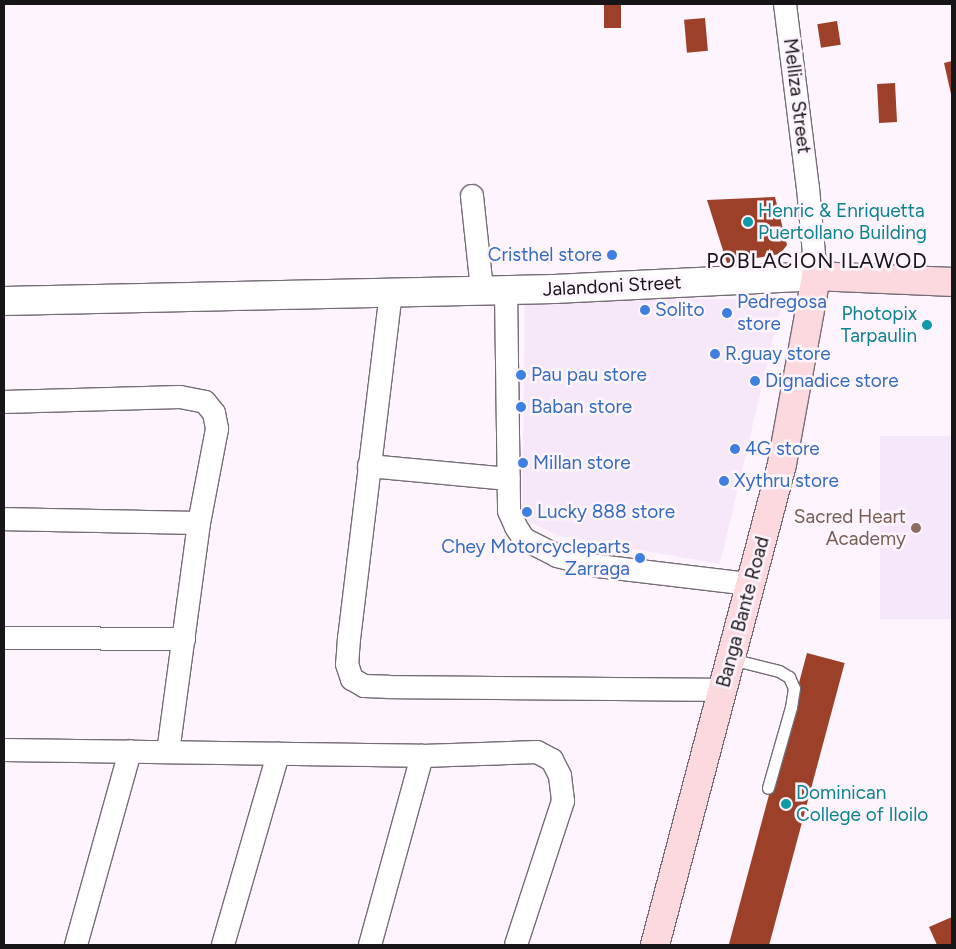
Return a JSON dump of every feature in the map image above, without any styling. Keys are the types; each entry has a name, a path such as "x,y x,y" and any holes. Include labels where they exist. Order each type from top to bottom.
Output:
{"main road":[{"name":"Jalandoni Street","path":"816,276 952,282"},
{"name":"Banga Bante Road","path":"655,945 782,464 816,276"}],"street":[{"name":"Melliza Street","path":"785,4 808,188 816,276"},
{"path":"472,196 494,290 509,511 524,539 557,556 598,566 750,584"},
{"name":"Jalandoni Street","path":"4,301 494,290 816,276"},
{"path":"391,292 349,638 347,664 352,679 364,686 388,687 722,690"},
{"path":"4,402 180,397 205,402 214,413 217,429 199,523 168,752"},
{"path":"369,466 508,479"},
{"path":"4,520 199,523"},
{"path":"4,638 184,639"},
{"path":"4,750 422,756 537,752 552,760 560,776 563,801 516,945"},
{"path":"76,945 130,751"},
{"path":"223,945 278,754"},
{"path":"370,945 422,756"}],"lane":[{"path":"731,659 779,671 789,676 794,688 791,707 768,788"}],"shaded area":[{"path":"525,299 762,299 782,301 720,564 559,536 522,518"},
{"name":"Sacred Heart Academy","path":"880,436 952,436 952,619 880,619"}],"building":[{"path":"604,4 621,4 621,28 604,28"},
{"path":"705,18 708,51 687,53 684,20"},
{"path":"837,21 841,45 821,48 817,24"},
{"path":"952,61 952,94 951,94 944,63"},
{"path":"895,83 897,122 879,123 877,84"},
{"name":"Henric & Enriquetta Puertollano Building","path":"775,197 787,245 780,254 727,263 707,200"},
{"name":"Dominican College of Iloilo","path":"807,653 845,663 769,945 729,945"},
{"path":"952,917 952,945 937,945 929,927"}],"place":[{"name":"Henric & Enriquetta Puertollano Building","path":"748,222"},
{"name":"Cristhel store","path":"612,255"},
{"name":"Solito","path":"645,310"},
{"name":"Pedregosa store","path":"727,313"},
{"name":"Photopix Tarpaulin","path":"927,325"},
{"name":"R.guay store","path":"715,354"},
{"name":"Pau pau store","path":"521,375"},
{"name":"Dignadice store","path":"755,381"},
{"name":"Baban store","path":"521,407"},
{"name":"4G store","path":"735,449"},
{"name":"Millan store","path":"523,463"},
{"name":"Xythru store","path":"724,481"},
{"name":"Lucky 888 store","path":"527,512"},
{"name":"Sacred Heart Academy","path":"916,528"},
{"name":"Chey Motorcycleparts Zarraga","path":"640,558"},
{"name":"Dominican College of Iloilo","path":"786,804"}],"district":[{"name":"POBLACION ILAWOD","path":"817,261"}]}
